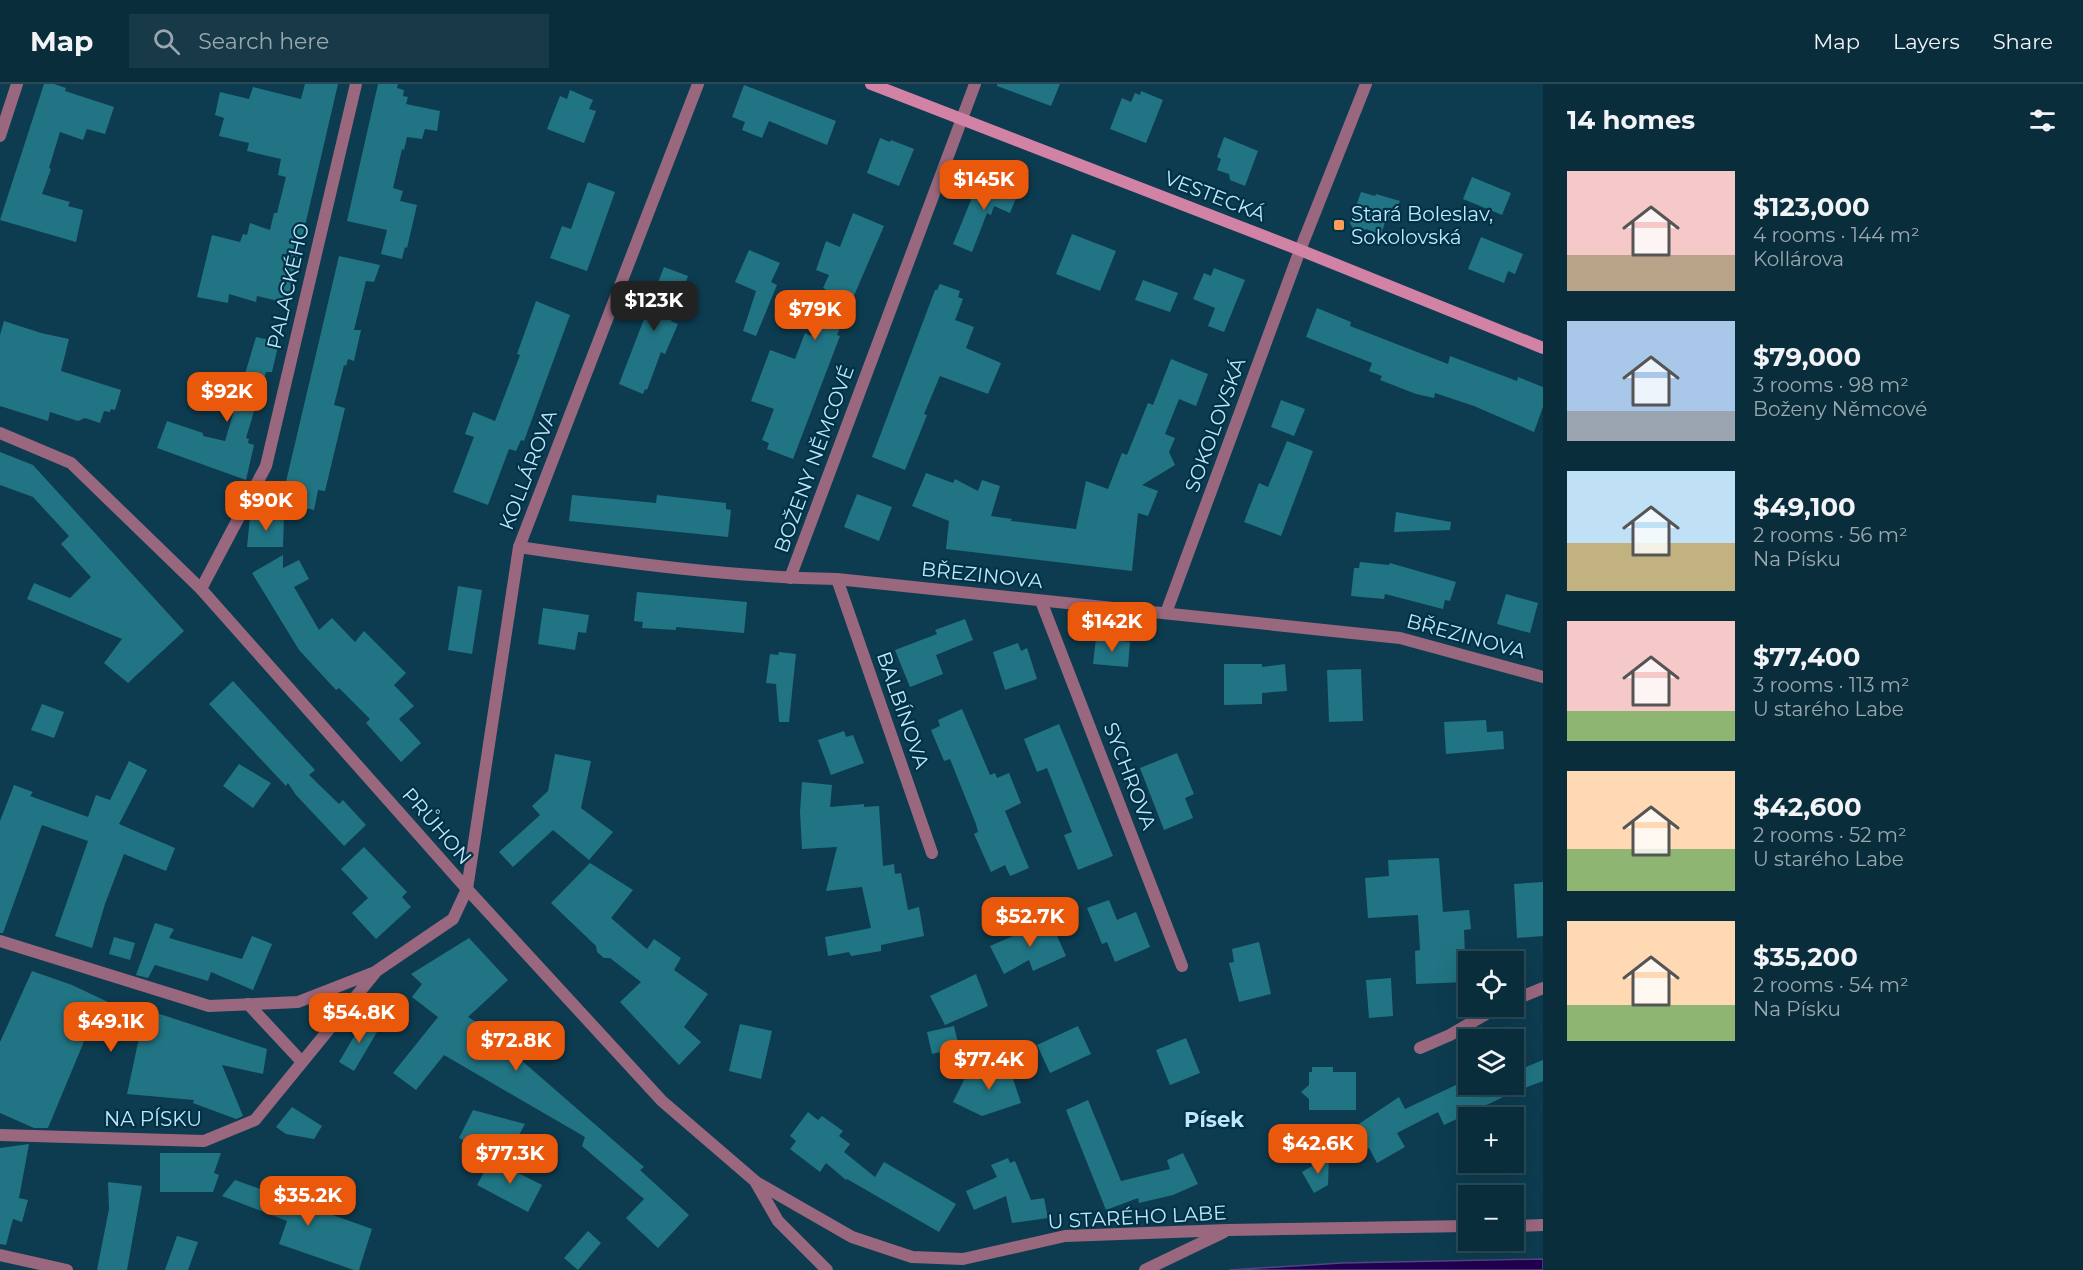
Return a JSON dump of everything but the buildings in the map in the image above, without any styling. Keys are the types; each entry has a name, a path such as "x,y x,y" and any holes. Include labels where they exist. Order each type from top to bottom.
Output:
{"street":[{"path":"0,136 18,84"},
{"name":"PALACKÉHO","path":"201,589 266,466 356,84"},
{"name":"KOLLÁROVA","path":"467,890 519,547 698,84"},
{"name":"VESTECKÁ","path":"871,84 1300,250 1543,348"},
{"name":"BOŽENY NĚMCOVÉ","path":"790,578 975,84"},
{"name":"SOKOLOVSKÁ","path":"1166,612 1300,250 1366,84"},
{"name":"PRŮHON","path":"0,433 71,463 201,589 467,890 662,1101 755,1181 778,1221 826,1270"},
{"name":"BŘEZINOVA","path":"519,547 628,563 790,578 837,579 1400,638 1543,677"},
{"name":"BALBÍNOVA","path":"837,579 932,853"},
{"name":"SYCHROVA","path":"1041,601 1182,966"},
{"name":"NA PÍSKU","path":"0,941 208,1006 298,1002 375,972 453,919 467,890"},
{"name":"NA PÍSKU","path":"0,1135 204,1141 255,1120 375,972"},
{"path":"1524,996 1543,988"},
{"path":"248,1004 302,1062"},
{"path":"1420,1048 1450,1035 1481,1017"},
{"name":"U STARÉHO LABE","path":"755,1181 852,1237 912,1257 963,1259 1065,1236 1228,1230 1458,1226"},
{"path":"1524,1226 1543,1225"},
{"path":"1145,1270 1228,1230"},
{"path":"0,1255 67,1270"}],"shaded area":[{"path":"1543,1259 1543,1270 1229,1270 1342,1263"}],"place":[{"name":"Stará Boleslav, Sokolovská","path":"1339,225"}],"district":[{"name":"Písek","path":"1214,1120"}]}
